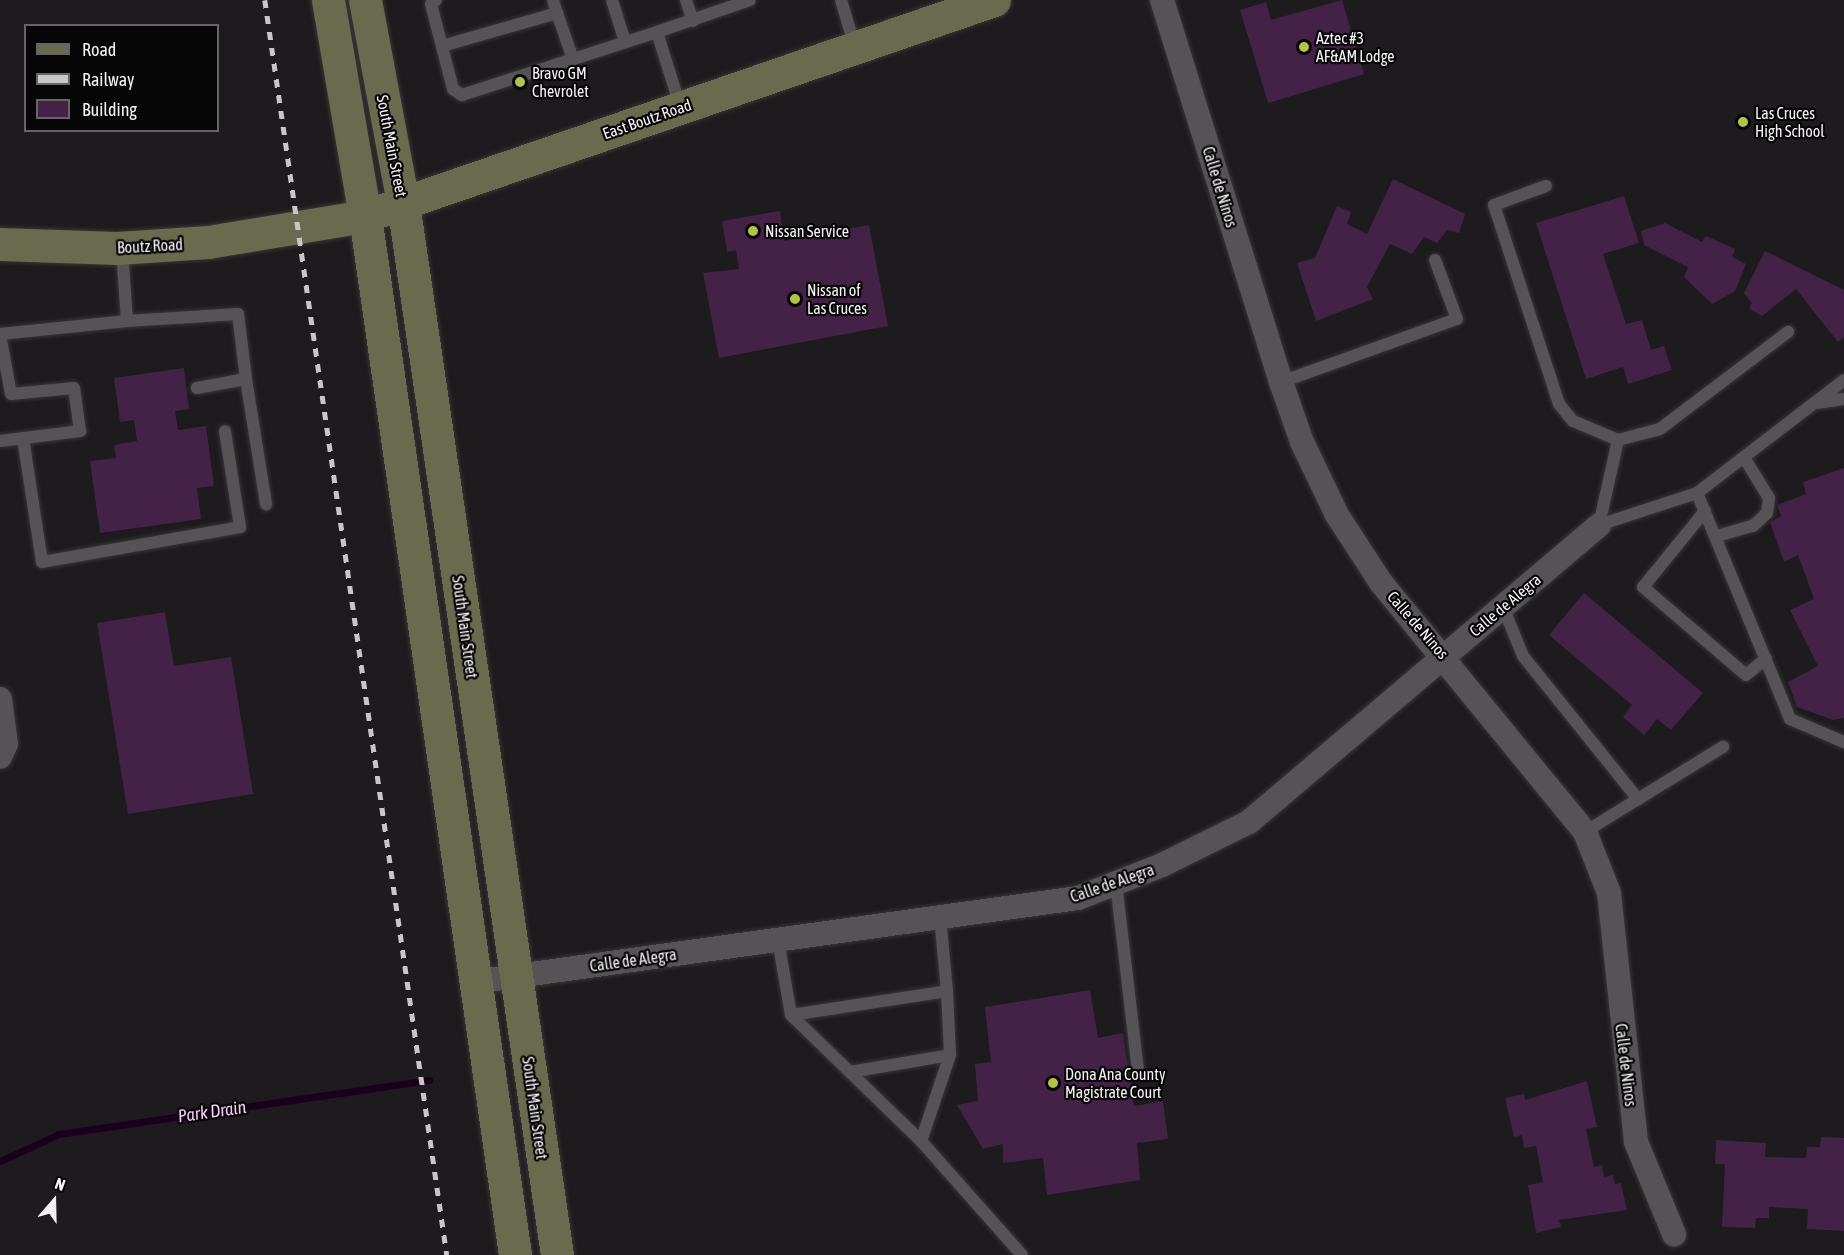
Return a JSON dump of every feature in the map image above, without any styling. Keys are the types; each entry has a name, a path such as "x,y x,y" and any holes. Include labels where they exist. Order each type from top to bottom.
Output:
{"main road":[{"path":"328,0 365,216 515,1255"},
{"name":"South Main Street","path":"365,0 403,202 557,1255"},
{"name":"East Boutz Road","path":"298,229 365,216 981,2"},
{"name":"Boutz Road","path":"0,244 122,248 234,240 298,229"}],"street":[{"name":"Calle de Ninos","path":"1162,0 1281,381 1337,515 1382,584 1444,656 1585,832 1609,893 1636,1142 1674,1234"},
{"name":"Calle de Alegra","path":"474,982 1078,898 1116,883 1249,822 1599,525"},
{"path":"0,699 6,744 0,757"}],"lane":[{"path":"436,0 431,4 453,89 462,96 693,21 750,0"},
{"path":"554,0 573,59"},
{"path":"612,0 625,42"},
{"path":"686,0 693,21"},
{"path":"841,0 855,47"},
{"path":"442,46 557,13"},
{"path":"657,32 681,107"},
{"path":"1546,186 1494,205 1559,404 1573,422 1618,440 1660,429 1788,332"},
{"path":"122,248 127,321"},
{"path":"1281,381 1457,319 1435,260"},
{"path":"0,441 80,431 74,388 11,394 0,334 127,321 238,314 266,504"},
{"path":"197,388 246,379"},
{"path":"1599,525 1697,493 1745,459 1844,380"},
{"path":"1816,403 1844,399"},
{"path":"23,438 42,562 240,528 225,431"},
{"path":"1599,525 1618,440"},
{"path":"1717,536 1753,526 1767,513 1769,498 1745,459"},
{"path":"1697,493 1717,536 1790,719 1844,742"},
{"path":"1706,511 1643,587 1746,675 1766,658"},
{"path":"1503,607 1523,656 1638,800"},
{"path":"1585,832 1723,747"},
{"path":"1116,883 1138,1069"},
{"path":"921,1141 950,1055 940,917"},
{"path":"778,940 791,1015 921,1141 1022,1255"},
{"path":"791,1015 947,991"},
{"path":"850,1072 950,1055"}],"building":[{"name":"Aztec #3 AF&AM Lodge","path":"1342,0 1364,74 1268,103 1240,10 1266,2 1271,20"},
{"path":"1393,179 1465,214 1459,233 1447,230 1437,243 1424,237 1412,254 1390,244 1367,287 1373,299 1316,321 1297,263 1315,258 1337,206 1351,212 1347,224 1367,234"},
{"path":"1624,196 1639,243 1603,254 1626,324 1642,320 1651,350 1664,346 1672,370 1628,384 1623,367 1586,379 1536,223"},
{"name":"Nissan of Las Cruces","path":"780,211 784,241 869,225 888,326 719,358 703,273 739,269 736,250 727,252 722,221"},
{"path":"1665,223 1702,242 1706,236 1735,249 1732,257 1746,264 1735,291 1712,304 1684,277 1688,267 1644,245 1641,231"},
{"path":"1765,251 1844,290 1844,337 1838,342 1796,289 1762,316 1749,309 1752,303 1744,293"},
{"path":"184,368 189,409 175,411 178,430 206,426 214,486 197,488 201,519 100,533 90,461 116,458 114,445 137,441 134,420 120,422 114,378"},
{"path":"1844,468 1844,718 1833,720 1797,707 1788,682 1818,666 1790,610 1814,599 1798,555 1784,562 1770,522 1781,516 1777,505 1806,494 1803,482"},
{"path":"1584,593 1703,693 1671,730 1657,719 1644,735 1623,717 1632,705 1549,635"},
{"path":"165,612 174,666 231,657 253,794 128,814 97,623"},
{"name":"Dona Ana County Magistrate Court","path":"1090,990 1098,1038 1123,1033 1134,1106 1163,1101 1168,1139 1137,1143 1140,1180 1047,1195 1043,1158 1003,1163 1003,1144 983,1149 957,1105 978,1101 975,1064 991,1062 985,1007"},
{"path":"1587,1081 1597,1127 1586,1129 1594,1167 1602,1165 1604,1177 1613,1175 1615,1184 1621,1183 1627,1210 1559,1220 1561,1227 1536,1233 1528,1185 1543,1182 1536,1146 1524,1148 1522,1135 1514,1137 1505,1098 1524,1094 1525,1100"},
{"path":"1821,1137 1844,1138 1844,1231 1807,1229 1808,1209 1769,1207 1769,1218 1756,1218 1755,1228 1722,1227 1725,1164 1715,1164 1716,1140 1766,1143 1765,1157 1806,1158 1807,1147 1820,1147"}],"waterway":[{"name":"Park Drain","path":"0,1161 59,1134 429,1080"}],"railway":[{"path":"265,0 447,1255"}],"place":[{"name":"Aztec #3 AF&AM Lodge","path":"1304,47"},
{"name":"Bravo GM Chevrolet","path":"520,82"},
{"name":"Las Cruces High School","path":"1743,122"},
{"name":"Nissan Service","path":"753,231"},
{"name":"Nissan of Las Cruces","path":"795,299"},
{"name":"Dona Ana County Magistrate Court","path":"1053,1083"}]}
